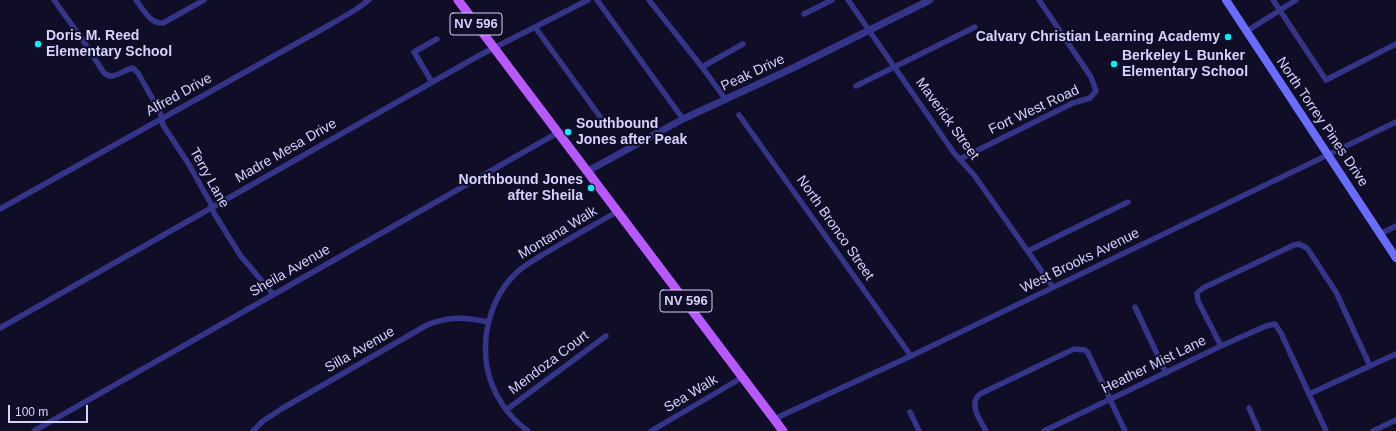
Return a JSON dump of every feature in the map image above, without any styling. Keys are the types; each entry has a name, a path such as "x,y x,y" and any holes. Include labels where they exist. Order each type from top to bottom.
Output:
{"main road":[{"name":"NV 596","path":"458,0 783,431"},
{"name":"North Torrey Pines Drive","path":"1226,0 1396,258"}],"street":[{"name":"Terry Lane","path":"54,0 80,36 104,74 111,77 133,68 138,73 160,112 163,125 188,163 214,213 240,255 272,294"},
{"path":"136,0 152,21 157,24 163,23 204,0"},
{"name":"Alfred Drive","path":"0,209 333,23 369,0"},
{"name":"Madre Mesa Drive","path":"0,328 432,82 494,48 588,0"},
{"path":"597,0 683,119"},
{"path":"649,0 726,100"},
{"path":"804,14 832,0"},
{"name":"Maverick Street","path":"848,0 954,153 974,175 1053,287"},
{"name":"Peak Drive","path":"588,171 683,119 726,100 930,0"},
{"name":"Fort West Road","path":"960,159 1073,103 1090,98 1096,91 1091,77 1039,0"},
{"path":"1273,0 1326,80 1396,44"},
{"path":"1247,32 1296,0"},
{"path":"856,86 975,27"},
{"path":"535,28 601,118"},
{"path":"432,82 414,52 437,39"},
{"path":"702,67 743,44"},
{"name":"North Bronco Street","path":"739,115 910,356"},
{"name":"West Brooks Avenue","path":"774,419 910,356 1396,122"},
{"name":"Sheila Avenue","path":"34,431 558,132"},
{"path":"1028,251 1128,202"},
{"name":"Montana Walk","path":"506,410 498,398 489,377 485,357 486,331 488,322 493,307 501,292 508,282 521,269 546,252 618,211"},
{"path":"1380,234 1396,226"},
{"path":"1221,346 1198,301 1198,293 1203,288 1299,244 1307,248 1336,292 1370,366"},
{"path":"1135,307 1166,374"},
{"name":"Silla Avenue","path":"253,431 263,421 283,408 427,325 452,318 468,317 488,322"},
{"name":"Heather Mist Lane","path":"1044,431 1166,374 1221,346 1266,326 1275,324 1281,333 1309,394"},
{"name":"Mendoza Court","path":"506,410 606,336"},
{"path":"986,431 976,410 974,402 977,396 1074,349 1082,349 1088,353 1125,431"},
{"path":"1326,431 1309,394 1396,354"},
{"name":"Sea Walk","path":"651,431 743,377"},
{"path":"1249,408 1259,431"},
{"path":"506,410 518,424 528,431"},
{"path":"910,412 920,431"},
{"path":"1373,431 1396,420"}],"place":[{"name":"Calvary Christian Learning Academy","path":"1228,37"},
{"name":"Doris M. Reed Elementary School","path":"38,44"},
{"name":"Berkeley L Bunker Elementary School","path":"1114,64"},
{"name":"Southbound Jones after Peak","path":"568,132"},
{"name":"Northbound Jones after Sheila","path":"591,188"}]}
